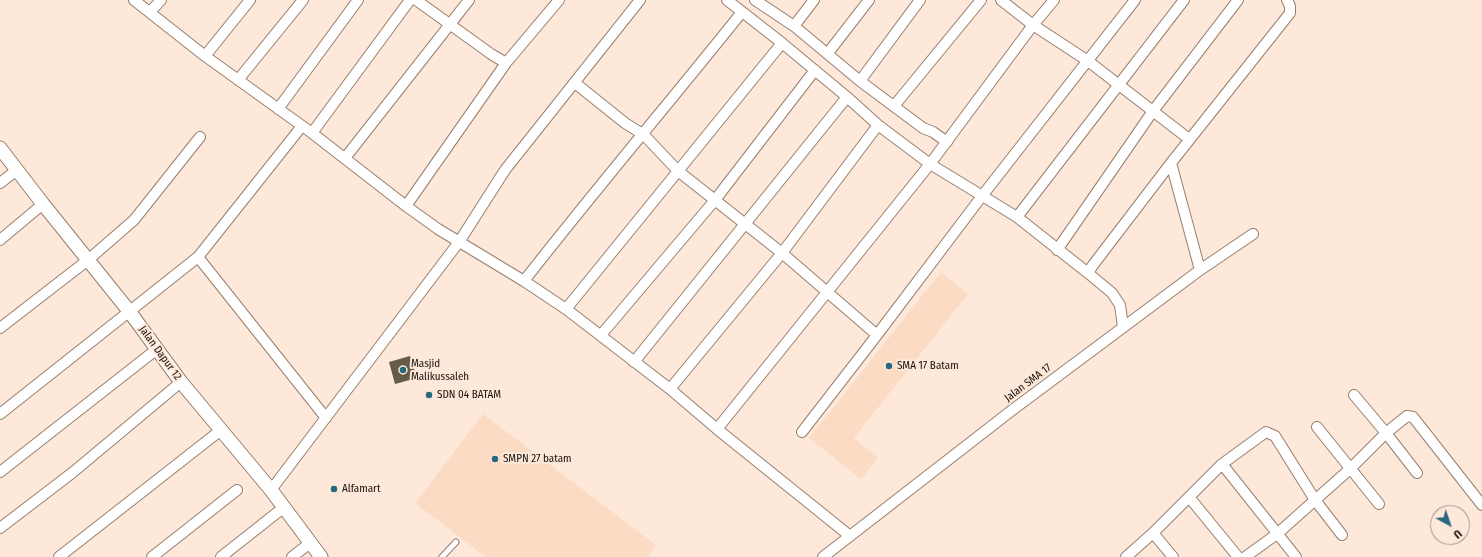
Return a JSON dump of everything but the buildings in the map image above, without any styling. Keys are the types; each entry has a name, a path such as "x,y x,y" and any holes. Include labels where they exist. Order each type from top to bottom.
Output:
{"street":[{"path":"134,0 238,80 312,133 406,206 459,242 524,281 601,335 670,389 717,429 850,536"},
{"path":"150,12 161,0"},
{"path":"206,56 250,0"},
{"path":"238,80 303,0"},
{"path":"278,109 358,0"},
{"path":"312,133 410,0"},
{"path":"416,0 450,26 506,63"},
{"path":"345,158 469,0"},
{"path":"406,206 506,63 559,0"},
{"path":"271,490 459,242 505,170 640,0"},
{"path":"726,0 815,70 878,125 930,164 1017,217 1088,273 1112,293 1120,305 1123,327"},
{"path":"755,0 794,26 860,81 923,128 933,132 946,142"},
{"path":"794,26 814,0"},
{"path":"828,53 869,0"},
{"path":"860,81 920,0"},
{"path":"894,106 981,0"},
{"path":"1001,0 1034,25 1088,61 1190,139"},
{"path":"717,429 930,164 1054,0"},
{"path":"802,432 878,336 982,196 1135,0"},
{"path":"1017,217 1184,0"},
{"path":"1057,250 1153,111 1238,0"},
{"path":"1088,273 1171,163 1290,13 1290,6 1287,0"},
{"path":"524,281 570,223 644,135 742,12"},
{"path":"566,309 782,43"},
{"path":"601,335 715,200 815,70"},
{"path":"575,83 625,123 644,135 678,171 782,253 878,336"},
{"path":"634,362 744,223 847,97"},
{"path":"670,389 782,253 878,125"},
{"path":"0,414 198,257 302,126"},
{"path":"0,328 88,260 134,220 200,137"},
{"name":"Jalan Dapur 12","path":"0,148 129,311 181,382 271,490 321,557"},
{"path":"1171,163 1200,270"},
{"path":"0,183 17,170"},
{"path":"0,240 43,204"},
{"name":"Jalan SMA 17","path":"823,557 1011,411 1200,270 1253,234"},
{"path":"198,257 326,418"},
{"path":"0,472 157,349"},
{"path":"0,528 72,473 181,382"},
{"path":"1354,395 1417,473"},
{"path":"1245,557 1277,534 1351,468 1386,433 1407,416 1413,417 1482,505"},
{"path":"1317,427 1379,504"},
{"path":"59,557 221,430"},
{"path":"1126,557 1153,533 1222,464 1266,432 1275,436 1315,500 1342,535"},
{"path":"1222,464 1296,557"},
{"path":"152,557 237,490"},
{"path":"1189,497 1238,557"},
{"path":"221,557 283,508"},
{"path":"1153,533 1172,557"},
{"path":"292,557 310,543"}],"lane":[{"path":"442,557 456,542"}],"shaded area":[{"name":"SMA 17 Batam","path":"941,272 968,294 854,438 878,458 861,479 809,438"},
{"name":"SMPN 27 batam","path":"483,414 656,545 647,557 486,557 415,503"}],"place":[{"name":"SMA 17 Batam","path":"889,366"},
{"name":"Masjid Malikussaleh","path":"403,370"},
{"name":"SDN 04 BATAM","path":"429,395"},
{"name":"SMPN 27 batam","path":"495,459"},
{"name":"Alfamart","path":"334,489"}]}
